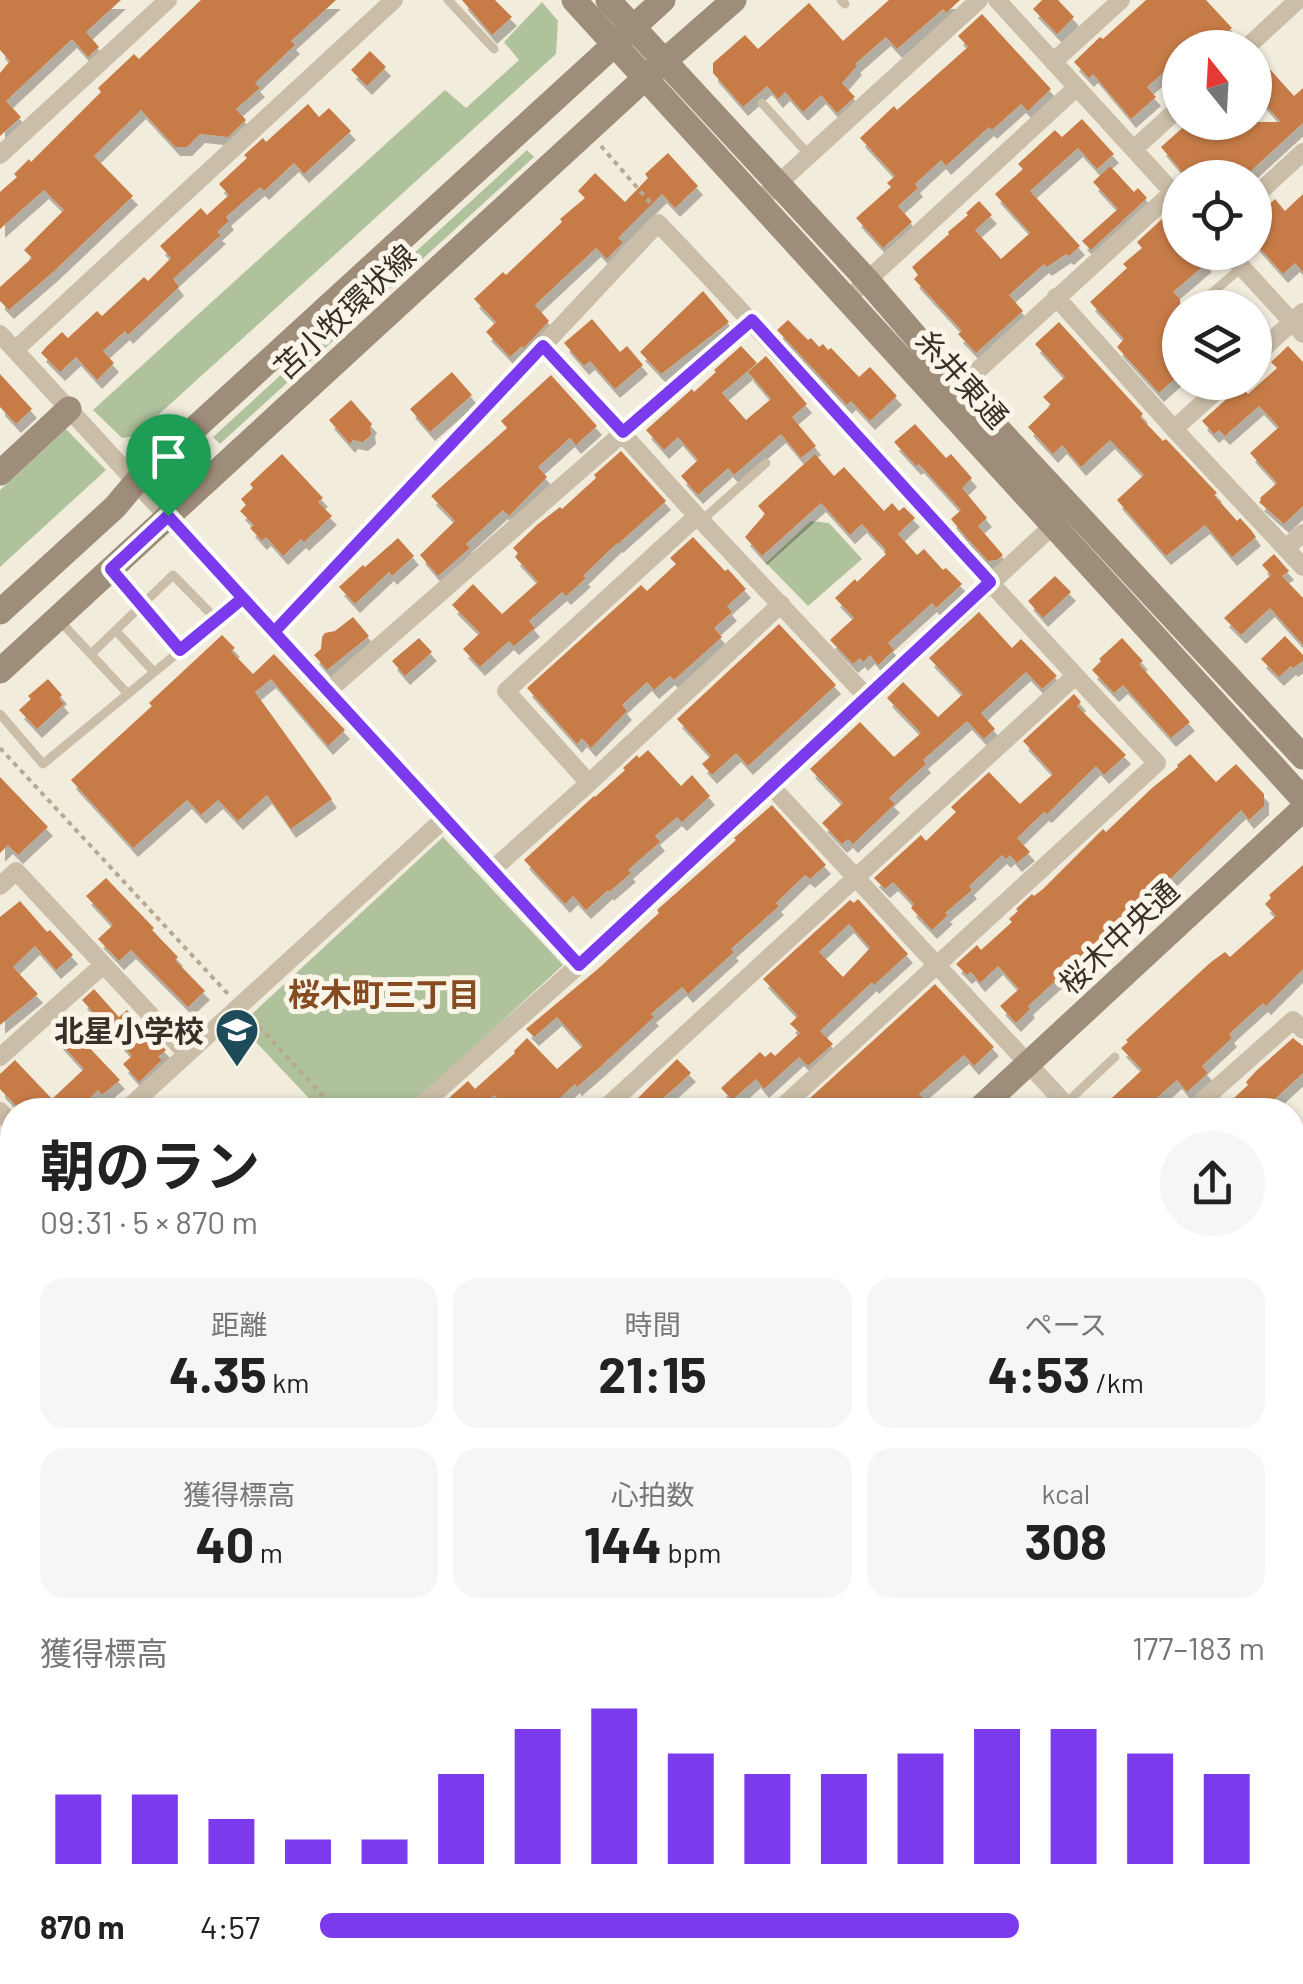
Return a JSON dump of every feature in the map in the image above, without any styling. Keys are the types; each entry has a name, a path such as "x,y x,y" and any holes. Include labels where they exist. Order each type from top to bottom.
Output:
{"street":[{"path":"0,155 168,0"},
{"path":"16,350 394,0"},
{"name":"糸井東通","path":"574,0 623,35 767,194 848,298 951,395 1063,517 1303,799"},
{"name":"糸井東通","path":"608,0 623,35"},
{"name":"苫小牧環状線","path":"0,612 115,507 136,482 663,0"},
{"name":"苫小牧環状線","path":"0,671 734,0"},
{"path":"767,194 978,0"},
{"path":"997,0 1162,180"},
{"path":"1054,62 1121,0"},
{"path":"1266,30 1298,0"},
{"path":"848,298 1077,88"},
{"path":"1134,150 1162,124"},
{"path":"1272,180 1303,152"},
{"name":"糸井東通","path":"767,194 867,280 951,395"},
{"path":"951,395 1056,297 1162,209"},
{"path":"274,632 658,223 752,320 1157,763 792,1098"},
{"path":"1245,270 1299,323 1272,343"},
{"path":"1056,297 1303,567"},
{"path":"328,691 752,320"},
{"path":"0,334 579,965"},
{"path":"543,346 867,697"},
{"path":"1174,430 1206,400"},
{"path":"0,473 69,410"},
{"path":"430,1098 1063,517"},
{"name":"糸井東通","path":"1063,517 1303,756"},
{"path":"589,784 506,690 699,518"},
{"path":"1286,548 1303,533"},
{"path":"492,870 781,604"},
{"path":"616,1098 1075,676"},
{"path":"771,786 1060,1098"},
{"name":"桜木中央通","path":"991,1098 1303,810"},
{"path":"139,1098 444,818"},
{"path":"0,886 16,871 187,1054"},
{"path":"0,1057 103,965"},
{"path":"1205,1098 1293,1020 1303,1030"}],"lane":[{"path":"448,0 494,49"},
{"path":"762,103 810,155"},
{"path":"1215,290 1239,270"},
{"path":"699,518 766,463"},
{"path":"111,569 180,650"},
{"path":"91,654 173,576 216,620"},
{"path":"0,714 43,764 243,598"},
{"path":"58,618 128,694"},
{"path":"116,630 154,672"},
{"path":"1077,1098 1116,1058"}],"path":[{"path":"602,146 656,209 658,223"},
{"path":"0,748 325,1098"}],"green space":[{"path":"542,2 558,21 556,54 135,436 122,438 93,410 445,90 466,108 519,60 504,42"},
{"path":"527,150 534,157 220,444 213,437"},
{"path":"66,429 106,470 0,567 0,490"},
{"path":"811,521 829,523 862,559 808,606 766,563"},
{"path":"443,837 563,965 419,1098 309,1098 240,1025"}],"building":[{"path":"0,0 121,0 86,32 99,47 88,57 72,39 6,101 21,117 0,136 0,73 10,61 0,50"},
{"path":"201,0 336,0 291,41 295,45 255,83 260,88 236,109 246,120 228,137 200,134 187,147 175,147 141,110 94,156 133,196 9,310 0,301 0,287 32,258 24,250 64,210 44,190 0,229 0,192 29,159 31,162 101,92 98,88 134,54 139,59"},
{"path":"462,0 495,0 512,17 492,35"},
{"path":"889,0 960,0 946,13 943,9 897,49 886,37 855,64 842,83 855,97 837,113 821,95 803,112 785,92 778,99 767,86 743,107 713,73 713,63 745,35 758,49 809,3 843,41"},
{"path":"1042,0 1058,0 1074,17 1057,34 1033,9"},
{"path":"1146,0 1206,0 1232,28 1162,30 1162,74 1147,87 1156,97 1131,119 1093,74 1089,78 1074,62 1100,37 1103,39"},
{"path":"982,14 1051,89 1028,111 1021,104 946,166 941,160 915,184 918,188 898,206 912,222 883,248 856,218 891,187 887,183 895,176 860,138 968,47 958,36"},
{"path":"370,51 386,67 367,86 351,70"},
{"path":"1272,72 1294,96 1303,88 1303,123 1263,160 1172,160 1161,147 1169,140 1272,140 1272,122 1281,122 1272,112"},
{"path":"308,104 319,117 329,108 351,131 304,174 294,163 264,191 260,187 226,217 229,221 217,232 221,235 173,279 179,287 128,335 125,331 103,351 114,363 97,380 76,357 60,372 41,353 46,347 62,332 68,338 97,311 102,316 144,277 148,281 171,258 160,246 201,208 207,215 229,195 219,184 247,158 244,155 263,138 266,142"},
{"path":"1082,119 1114,154 1097,169 1078,148 1030,191 1080,246 1047,267 1044,264 1009,295 1023,311 976,353 958,334 962,331 914,279 918,275 912,267 979,201 992,215 975,230 1001,259 1030,233 995,194 1023,169 1018,164 1055,130 1062,137"},
{"path":"668,153 698,186 675,208 662,194 618,238 623,242 607,259 596,248 535,305 549,321 510,357 486,332 496,322 474,299 503,272 506,275 562,222 560,219 585,198 578,191 595,173 625,202 648,178 645,174"},
{"path":"1110,166 1134,192 1138,188 1147,198 1091,250 1082,241 1118,209 1093,182"},
{"path":"1303,194 1303,272 1295,263 1283,274 1272,262 1272,202 1275,199 1285,211"},
{"path":"1162,219 1162,270 1199,270 1175,290 1162,290 1159,393 1117,347 1124,339 1090,302 1127,268 1123,264 1142,248 1137,242"},
{"path":"703,291 729,322 661,374 640,352"},
{"path":"592,319 620,352 627,346 643,365 615,389 590,361 584,366 564,343"},
{"path":"788,320 808,340 831,348 859,377 870,367 897,396 870,421 851,401 847,405 777,330"},
{"path":"1059,322 1143,414 1140,417 1217,493 1214,495 1237,521 1240,518 1251,530 1256,537 1232,557 1205,525 1166,556 1117,500 1144,475 1110,440 1081,467 1062,445 1053,454 1028,427 1051,405 1043,397 1065,377 1035,344"},
{"path":"741,346 757,363 722,393 746,420 771,399 748,372 766,356 807,404 792,417 816,446 801,458 781,434 734,475 728,468 698,495 681,476 698,460 678,437 664,450 646,430 692,389 694,392"},
{"path":"1288,346 1303,362 1303,506 1284,524 1259,502 1277,483 1250,453 1279,427 1259,406 1225,436 1219,430 1214,434 1202,421 1225,400 1272,400 1272,372 1277,368 1272,361"},
{"path":"452,372 472,395 430,432 410,409"},
{"path":"0,374 32,409 16,424 0,407"},
{"path":"551,375 597,426 576,445 570,438 538,467 547,477 509,516 503,510 466,544 470,548 438,576 420,555 455,521 431,496 507,428 501,421"},
{"path":"351,400 372,424 371,435 363,442 353,440 350,444 329,420"},
{"path":"915,424 946,458 951,454 972,478 962,488 987,518 978,526 1003,555 997,560 988,561 965,536 951,519 961,510 894,442"},
{"path":"621,451 666,501 617,543 566,596 562,592 529,621 535,628 514,646 509,641 480,667 463,649 480,633 452,605 473,584 502,614 538,582 515,557 518,553 513,548 538,524 562,509"},
{"path":"282,454 323,498 318,502 332,516 283,556 266,537 262,541 250,528 254,525 240,511 246,505 241,499 253,488 250,484"},
{"path":"815,454 834,476 844,467 884,511 892,503 899,511 904,507 915,518 898,534 917,555 924,549 962,584 936,608 932,603 888,643 894,650 878,665 870,655 853,664 830,640 854,618 835,598 886,554 862,524 850,535 821,503 762,556 745,537 765,514 758,506"},
{"path":"693,537 746,589 727,606 732,612 714,628 722,637 674,680 670,676 654,690 647,682 622,705 627,711 591,748 582,738 577,744 527,688 641,585 647,591 676,564 670,558"},
{"path":"398,538 414,556 392,576 389,572 355,604 339,587"},
{"path":"1274,554 1289,571 1282,576 1303,598 1303,645 1270,608 1241,635 1224,618 1271,575 1262,565"},
{"path":"1055,576 1071,592 1043,618 1028,601"},
{"path":"979,612 1012,648 1021,639 1057,676 1042,689 1026,672 981,713 995,729 984,739 967,721 923,760 926,764 889,798 895,804 853,844 848,839 842,844 822,823 843,803 810,769 860,722 894,757 921,733 887,698 903,682 938,717 963,694 929,658"},
{"path":"353,617 369,636 327,670 314,655 321,649 322,637"},
{"path":"779,624 836,685 748,766 736,753 712,775 702,764 711,756 677,719"},
{"path":"222,635 253,674 274,654 345,730 328,746 271,679 255,692 332,799 291,829 267,795 238,821 218,800 201,815 187,800 133,848 71,780"},
{"path":"1285,636 1303,655 1303,661 1279,677 1261,659"},
{"path":"419,638 432,652 405,676 392,661"},
{"path":"1122,638 1143,661 1139,664 1190,722 1171,738 1123,685 1114,693 1092,670"},
{"path":"48,679 62,695 59,698 64,704 37,729 19,710"},
{"path":"1074,694 1081,702 1077,706 1126,755 1104,775 1096,766 1047,814 1044,812 1017,838 1030,852 1017,863 1010,855 1006,859 1002,855 932,930 893,882 885,889 874,878 921,835 926,841 956,812 951,807 989,772 1020,804 1053,774 1023,741"},
{"path":"648,750 681,786 692,775 710,796 682,822 677,817 655,836 660,842 628,870 631,873 586,910 573,896 565,904 524,860 637,755 639,758"},
{"path":"1190,754 1216,782 1236,764 1264,794 1264,806 1249,820 1241,810 1159,890 1162,893 1116,935 1112,931 1098,942 1028,1006 1030,1009 1016,1023 1000,1006 1019,989 998,966 980,983 971,972 967,975 956,964 977,945 981,950 1012,922 1009,919 1016,909 1043,889 1103,829 1106,832"},
{"path":"0,777 48,827 18,855 8,845 0,853"},
{"path":"772,805 826,865 810,879 805,875 776,903 779,906 731,949 734,952 688,994 682,987 600,1067 560,1098 450,1097 468,1081 475,1089 527,1038 557,1069 583,1046 557,1017 534,1037 526,1029 659,913 657,910"},
{"path":"1303,865 1303,969 1266,1006 1263,1003 1229,1034 1232,1038 1202,1066 1208,1073 1187,1092 1177,1080 1157,1098 1112,1098 1142,1070 1121,1048 1126,1040 1211,962 1225,952 1230,957 1276,916 1265,904 1271,898 1269,895"},
{"path":"106,878 154,928 178,957 175,960 205,991 188,1007 131,950 119,961 98,939 113,925 86,896"},
{"path":"858,899 908,954 820,1031 833,1044 808,1066 799,1057 764,1089 756,1079 730,1098 721,1088 760,1052 765,1057 771,1052 775,1056 800,1033 790,1024 798,1016 763,979 850,900 854,903","holes":["849,924 870,948 843,977 819,952"]},
{"path":"20,901 73,955 56,970 35,946 13,967 38,994 0,1025 0,917"},
{"path":"935,984 994,1047 974,1066 964,1055 919,1094 923,1098 810,1098"},
{"path":"94,989 119,1017 127,1010 166,1050 158,1057 162,1060 139,1082 123,1064 132,1056 82,1000"},
{"path":"66,1023 120,1080 102,1095 98,1090 90,1098 53,1098 84,1069 53,1035"},
{"path":"1293,1038 1303,1046 1303,1073 1276,1098 1234,1098 1256,1071"},
{"path":"677,1059 691,1073 663,1098 638,1098"},
{"path":"15,1060 51,1098 9,1098 0,1089 0,1074"}],"place":[{"name":"北星小学校","path":"237,1068"}],"district":[{"name":"桜木町三丁目","path":"384,993"}],"route":[{"path":"168,516 111,569 180,650 243,598 579,965 990,582 752,320 623,432 543,346 274,632 168,516"}]}
